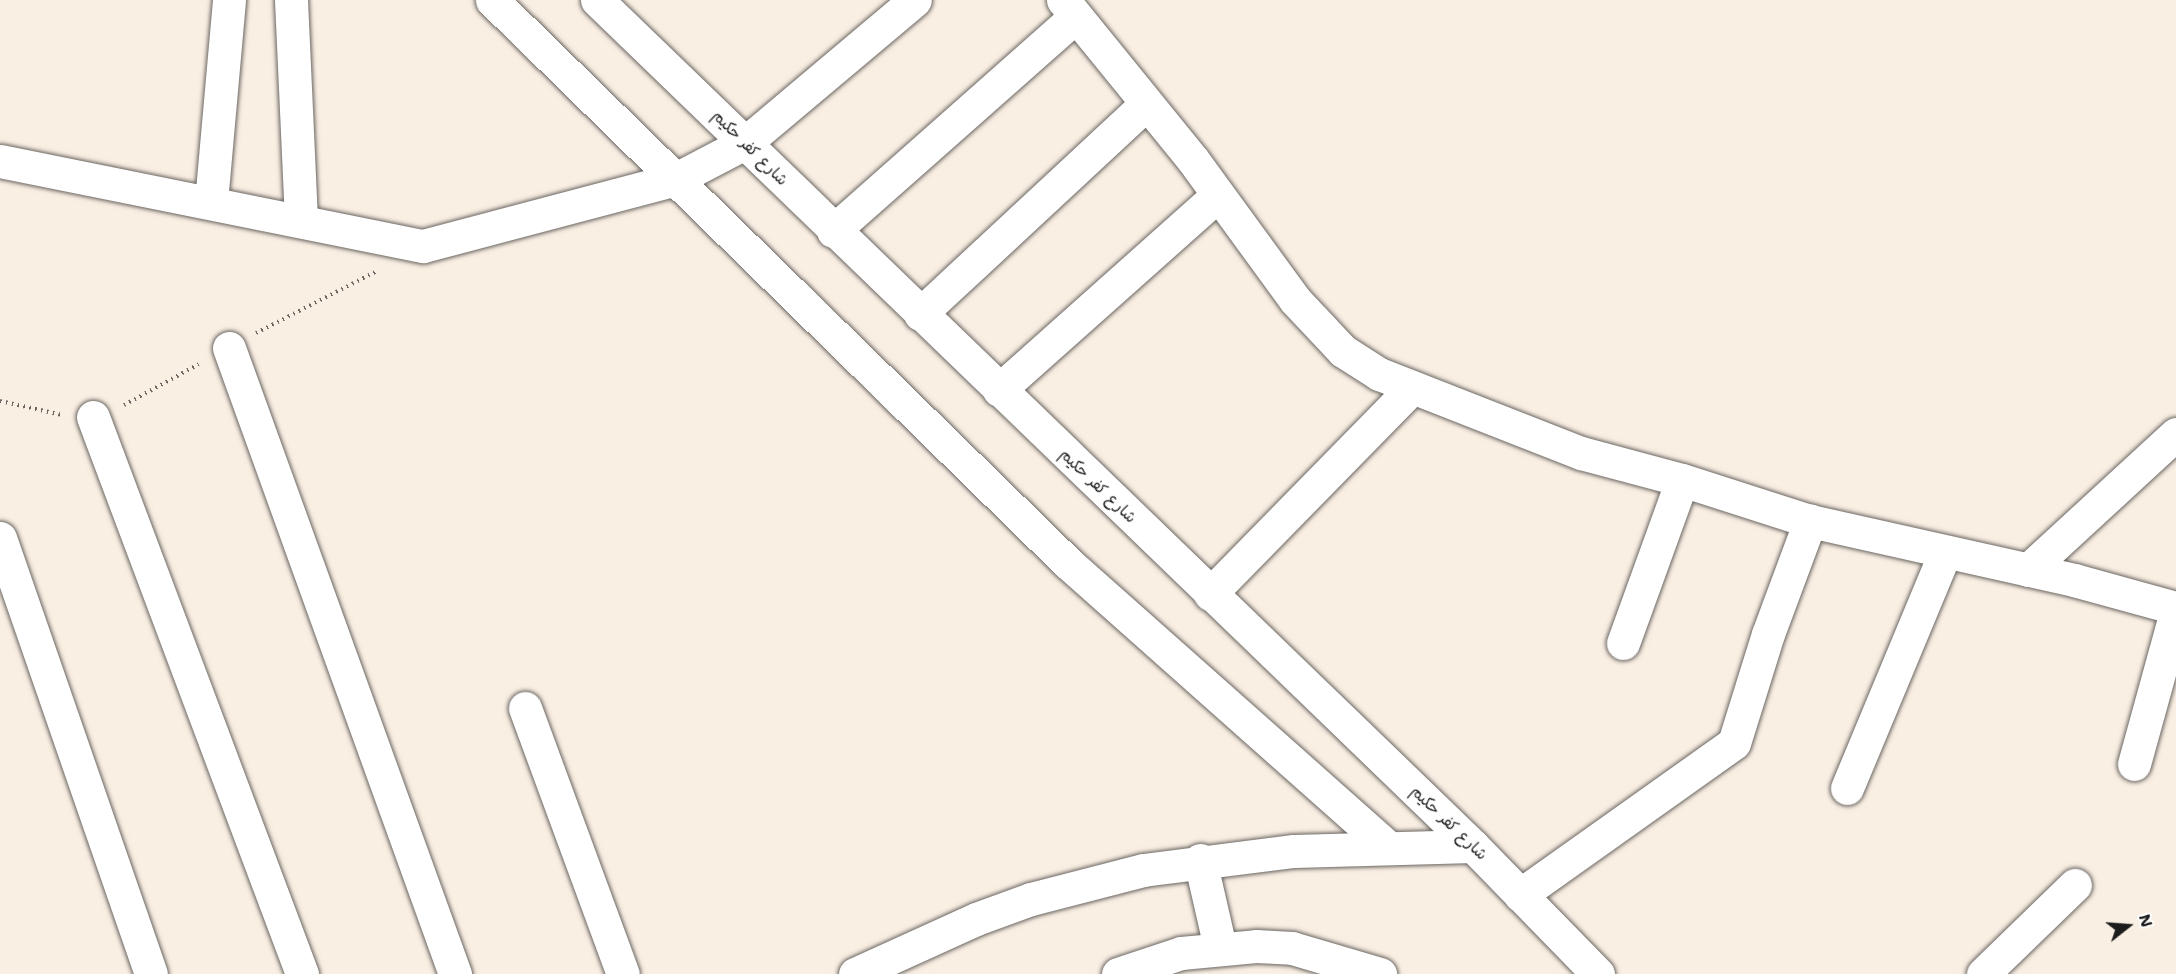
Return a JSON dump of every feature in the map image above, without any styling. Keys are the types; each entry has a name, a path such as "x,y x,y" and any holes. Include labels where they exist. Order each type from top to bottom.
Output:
{"street":[{"path":"211,202 229,0"},
{"path":"291,0 300,220"},
{"path":"492,0 1068,563 1389,848"},
{"name":"شارع كفر حكيم","path":"597,0 833,231 1473,846 1520,895 1584,969"},
{"path":"0,161 423,246 676,179 745,143 915,0"},
{"path":"833,231 1069,8 1218,195 1295,300 1343,351 1379,374 1581,453 1682,480 1810,521 2028,570 2176,609 2134,764"},
{"path":"920,314 1146,104"},
{"path":"999,390 1218,195"},
{"path":"229,348 455,974"},
{"path":"1210,594 1412,388"},
{"path":"93,417 302,974"},
{"path":"2028,570 2176,434"},
{"path":"1623,643 1682,480"},
{"path":"1520,895 1734,743 1810,521"},
{"path":"0,538 151,974"},
{"path":"1847,788 1945,553"},
{"path":"525,708 623,974"},
{"path":"855,974 923,941 1031,899 1132,873 1200,860 1294,850 1473,846"},
{"path":"1200,860 1220,947"},
{"path":"1983,974 2075,885"},
{"path":"1118,974 1181,953 1220,947 1292,948 1380,974"}]}
